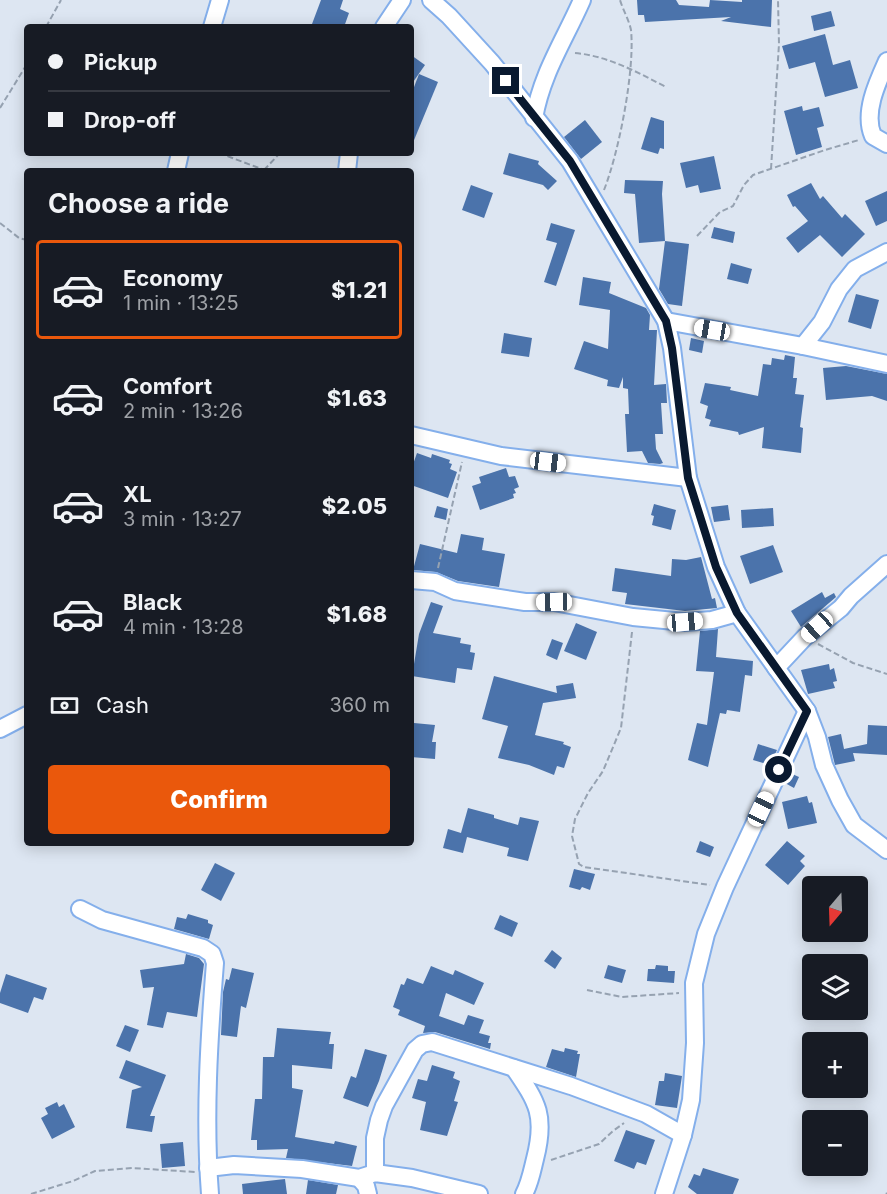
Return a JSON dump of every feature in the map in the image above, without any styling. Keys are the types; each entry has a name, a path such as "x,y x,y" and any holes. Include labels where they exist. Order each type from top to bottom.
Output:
{"street":[{"path":"213,24 220,0"},
{"path":"386,24 402,0"},
{"path":"430,0 449,16 492,63 570,161 666,321 672,348 688,478 716,567 737,613 807,711 824,765 840,800 855,825 887,850"},
{"path":"534,118 538,94 545,73 582,0"},
{"path":"880,140 868,125 887,61"},
{"path":"803,346 822,322 839,289 855,269 887,252"},
{"path":"666,321 887,364"},
{"path":"414,436 501,456 688,478"},
{"path":"776,668 805,637 841,608 887,564"},
{"path":"414,580 435,582 455,591 525,602 554,602 633,617 685,622 712,620 737,613"},
{"path":"664,1194 683,1135 691,1100 694,1080 693,992 706,934 725,887 807,711"},
{"path":"0,729 24,717"},
{"path":"81,909 102,920 203,948 212,954 214,963 208,1074 210,1194"},
{"path":"375,1173 375,1138 384,1106 415,1050 422,1044 432,1042 646,1114 683,1135"},
{"path":"514,1068 530,1090 540,1118 541,1136 524,1194"},
{"path":"208,1170 234,1165 302,1169 359,1178 375,1173 412,1178 479,1194"},
{"path":"359,1178 366,1186 368,1194"}],"path":[{"path":"48,24 61,0"},
{"path":"598,206 607,183 621,124 630,69 630,30 620,0"},
{"path":"771,169 779,44 778,0"},
{"path":"554,56 576,52 598,57 630,69 666,87"},
{"path":"0,108 24,69"},
{"path":"697,236 720,212 733,206 744,185 753,175 825,150 880,140"},
{"path":"227,156 258,168"},
{"path":"268,168 278,156"},
{"path":"0,223 24,239"},
{"path":"435,582 465,448"},
{"path":"633,617 631,654 621,728 603,771 588,793 575,819 572,836 579,864 584,867 725,887"},
{"path":"805,637 853,663 887,674"},
{"path":"587,990 622,997 693,992"},
{"path":"533,1165 599,1144 625,1122 646,1114"},
{"path":"31,1194 73,1181 95,1171 132,1168 208,1170"}],"building":[{"path":"321,0 343,0 340,9 349,13 345,24 312,24"},
{"path":"637,0 676,0 679,5 709,7 710,0 742,2 742,0 772,0 771,27 721,21 731,17 645,22 644,15 638,15"},
{"path":"831,11 835,26 814,31 811,16"},
{"path":"825,34 833,65 850,60 858,88 825,97 815,62 789,69 782,46"},
{"path":"414,57 425,65 414,81"},
{"path":"419,74 438,82 414,140 414,87"},
{"path":"802,106 803,111 819,107 824,126 817,128 822,147 796,155 784,111"},
{"path":"651,117 664,121 664,149 660,148 658,154 641,149"},
{"path":"585,120 602,142 581,159 564,137"},
{"path":"509,153 539,161 538,164 557,181 548,190 543,185 503,174"},
{"path":"714,156 721,189 700,193 698,185 686,188 680,163"},
{"path":"625,180 663,181 665,241 639,243 635,194 624,193"},
{"path":"811,183 820,199 823,196 842,218 845,214 865,234 842,257 820,235 798,253 786,238 808,221 795,206 793,207 787,195"},
{"path":"471,185 493,193 484,218 462,210"},
{"path":"887,191 887,221 876,226 865,201"},
{"path":"551,223 575,230 556,286 544,282 557,243 546,240"},
{"path":"714,227 735,232 733,243 711,238"},
{"path":"665,241 689,244 682,306 668,304 659,289"},
{"path":"731,263 752,269 748,284 727,279"},
{"path":"583,277 611,282 609,293 646,308 650,315 649,330 657,330 654,385 666,384 667,403 661,403 663,434 655,434 656,449 663,463 648,463 642,451 627,452 625,414 629,414 628,389 623,388 623,377 619,388 607,386 608,380 574,369 584,341 608,349 610,310 579,305"},
{"path":"856,294 879,300 871,329 848,322"},
{"path":"504,333 532,338 529,357 501,353"},
{"path":"691,338 704,341 702,353 689,350"},
{"path":"785,355 795,357 793,378 797,378 795,394 804,395 800,427 803,428 801,453 762,448 764,427 739,435 738,432 709,426 711,420 705,418 708,406 700,403 705,383 731,387 730,390 758,396 763,364 771,365 772,358 784,360"},
{"path":"846,366 887,374 887,401 872,396 826,400 823,368"},
{"path":"417,453 431,458 432,454 450,460 449,463 452,464 450,469 457,472 448,498 414,486 414,462"},
{"path":"506,468 509,477 515,476 519,487 514,489 516,493 513,494 514,498 480,510 472,486 481,483 479,477"},
{"path":"654,504 676,510 671,530 652,525 654,516 651,515"},
{"path":"728,505 730,520 714,522 711,507"},
{"path":"437,506 448,509 446,520 434,517"},
{"path":"773,508 774,526 742,528 741,510"},
{"path":"461,534 484,538 482,550 505,554 499,587 458,581 436,572 414,570 420,544 457,553"},
{"path":"773,545 783,572 750,584 740,556"},
{"path":"701,557 712,599 715,598 717,608 685,611 625,604 627,593 612,591 615,568 671,576 672,559 686,560"},
{"path":"822,592 825,598 834,593 836,597 801,627 791,611"},
{"path":"431,602 443,606 433,633 461,638 460,643 471,645 470,652 475,653 472,670 457,668 455,683 414,676 419,634"},
{"path":"576,623 597,632 586,660 564,651"},
{"path":"718,629 716,657 753,661 752,676 745,675 740,712 727,710 726,714 720,713 708,767 688,760 697,723 707,725 714,672 696,671 700,631"},
{"path":"552,639 563,643 557,660 546,655"},
{"path":"829,664 830,670 834,668 837,681 833,682 835,688 808,694 801,670"},
{"path":"494,676 557,693 556,686 573,683 576,698 543,703 535,735 564,742 563,744 571,747 564,768 557,766 554,775 529,765 498,758 508,726 482,719"},
{"path":"414,723 435,725 432,742 436,742 435,759 414,757"},
{"path":"868,725 887,726 887,755 853,753 855,761 835,765 828,737 841,734 844,749 867,744"},
{"path":"758,744 777,750 770,765 753,760"},
{"path":"790,773 799,777 794,788 785,783"},
{"path":"807,796 809,803 812,802 817,823 788,829 782,802"},
{"path":"468,808 518,825 520,817 539,821 528,861 507,856 509,848 467,837 463,853 443,848 448,829 461,833"},
{"path":"700,841 714,847 710,857 696,852"},
{"path":"787,841 805,856 800,861 805,866 788,885 765,865"},
{"path":"215,863 235,873 221,901 201,890"},
{"path":"574,869 595,874 590,890 582,887 580,890 569,887"},
{"path":"188,914 208,920 208,923 213,925 209,939 174,929 177,917 186,919"},
{"path":"500,915 518,923 512,937 494,929"},
{"path":"552,950 562,958 555,969 544,961"},
{"path":"186,954 199,958 204,964 197,1017 167,1012 163,1028 147,1025 154,987 143,988 140,970 184,964"},
{"path":"608,965 626,970 622,983 604,978"},
{"path":"656,965 668,966 668,971 675,971 674,983 647,981 648,969 655,969"},
{"path":"431,966 453,975 455,970 484,983 474,1005 446,993 439,1016 464,1025 468,1015 484,1020 479,1033 490,1036 488,1043 491,1043 490,1049 435,1032 423,1033 425,1026 398,1015 400,1010 393,1007 401,984 404,985 407,978 423,984"},
{"path":"232,968 254,973 246,1008 241,1006 237,1037 221,1035 223,992"},
{"path":"6,974 47,988 43,1000 34,997 28,1013 0,1003 0,993"},
{"path":"125,1025 139,1030 130,1052 116,1046"},
{"path":"277,1028 331,1032 329,1044 334,1044 332,1069 292,1065 292,1088 303,1090 295,1137 357,1146 352,1166 286,1158 288,1149 257,1150 257,1140 251,1140 255,1099 262,1099 263,1057 274,1057"},
{"path":"565,1048 578,1051 577,1054 580,1054 576,1077 546,1067 552,1049 564,1052"},
{"path":"365,1049 387,1055 368,1107 343,1098 351,1076 356,1078"},
{"path":"126,1060 166,1075 150,1116 155,1116 152,1132 126,1128 132,1090 142,1087 119,1078"},
{"path":"432,1065 455,1072 453,1078 460,1081 454,1101 458,1102 447,1136 420,1130 426,1102 412,1098 418,1079 427,1081"},
{"path":"665,1073 682,1076 677,1108 655,1105 659,1081 664,1081"},
{"path":"57,1102 59,1107 64,1104 75,1127 52,1139 41,1118 48,1114 45,1108"},
{"path":"626,1130 655,1140 646,1165 637,1162 634,1169 614,1161"},
{"path":"183,1142 185,1166 162,1168 160,1144"},
{"path":"703,1168 739,1179 733,1194 697,1194 688,1187 694,1174 700,1176"},
{"path":"285,1179 287,1194 243,1194 242,1184"},
{"path":"308,1180 338,1185 336,1194 306,1194"}],"route":[{"path":"506,81 570,161 666,321 672,348 688,478 716,567 737,613 766,657 807,711 779,770"}]}
